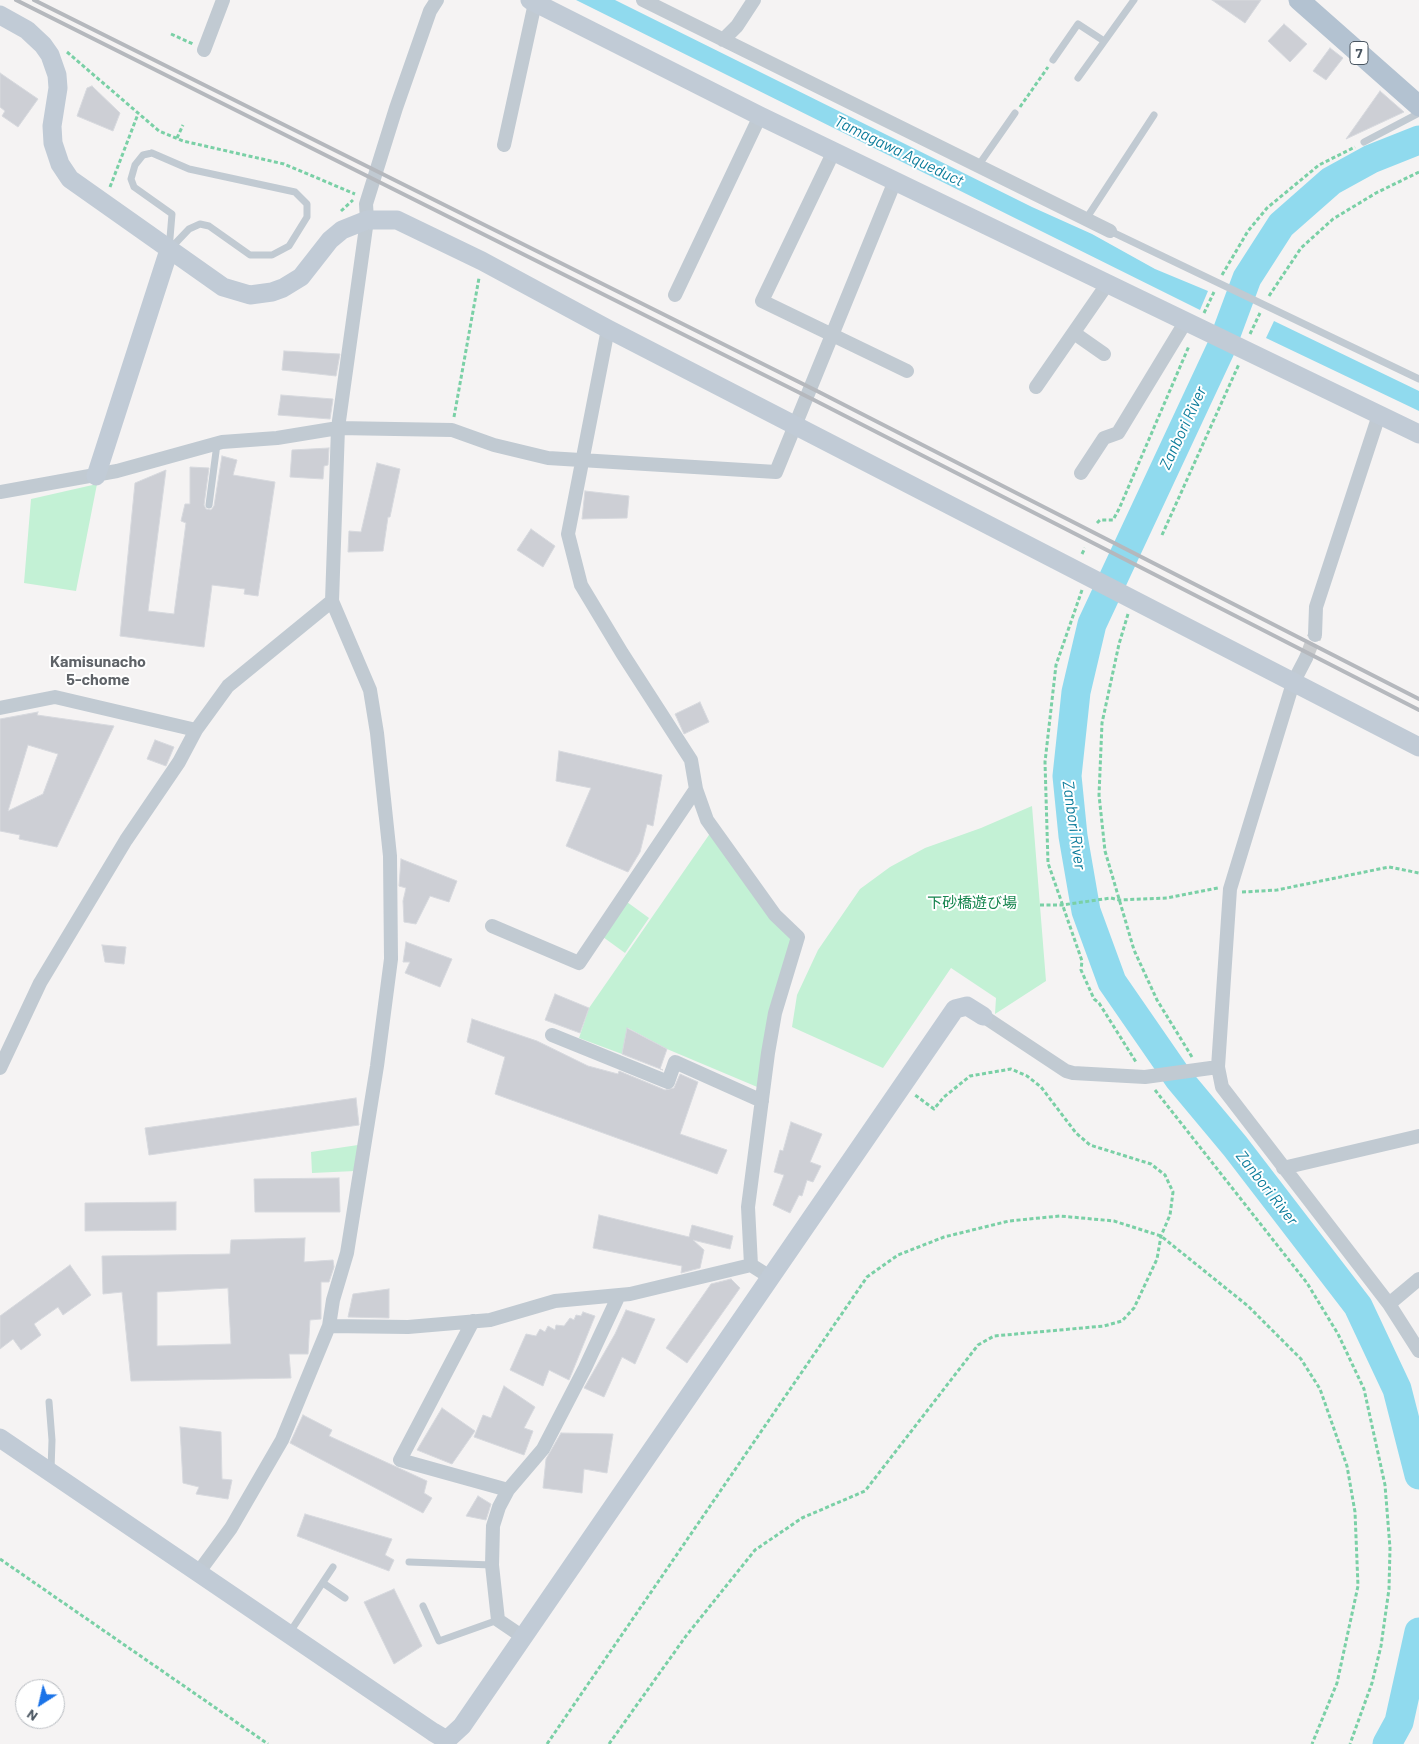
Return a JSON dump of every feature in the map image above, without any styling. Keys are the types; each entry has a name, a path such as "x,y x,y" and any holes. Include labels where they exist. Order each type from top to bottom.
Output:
{"main road":[{"name":"7","path":"1298,0 1419,107"}],"street":[{"path":"204,50 223,0"},
{"path":"198,1573 231,1528 282,1440 329,1326 333,1300 346,1253 377,1066 391,959 390,856 377,733 370,690 332,601 338,428 367,220 366,204 396,108 430,11 437,0"},
{"path":"643,0 1110,231"},
{"path":"723,40 737,26 754,0"},
{"path":"504,145 532,1 760,116 1108,283 1197,322 1419,434"},
{"path":"0,15 36,37 47,50 54,66 58,94 52,137 57,157 64,171 78,186 229,290 259,295 272,292 294,282 309,269 335,235 349,226 367,220 397,220 482,261 608,329 795,425 1089,583 1293,682 1419,747"},
{"path":"675,295 760,116"},
{"path":"834,151 762,301 907,371"},
{"path":"0,492 96,476 217,444 338,428 452,430 494,445 538,456 776,472 895,180"},
{"path":"96,476 169,250"},
{"path":"1036,386 1108,283"},
{"path":"1081,472 1104,438 1118,432 1197,322"},
{"path":"608,329 568,534 581,585 690,760 696,789 706,820 775,915 798,937 775,1013 762,1101 748,1207 751,1265"},
{"path":"1074,333 1104,354"},
{"path":"1315,635 1316,607 1379,415"},
{"path":"0,1068 40,984 126,840 179,762 196,730 228,686 332,601"},
{"path":"1306,658 1293,682 1230,889 1218,1067 1222,1087 1389,1304 1419,1351"},
{"path":"0,708 54,697 196,730"},
{"path":"492,926 580,963 696,789"},
{"path":"0,1438 288,1635 443,1738 454,1735 955,1009 967,1006 1066,1071 1153,1081 1195,1064 1218,1067"},
{"path":"552,1035 668,1082 675,1062 762,1101"},
{"path":"1283,1168 1419,1136"},
{"path":"329,1326 408,1327 490,1320 556,1301 619,1295 751,1265 770,1277"},
{"path":"1389,1304 1419,1279"},
{"path":"524,1636 498,1620 492,1565 493,1526 499,1506 508,1490 543,1449 581,1376 619,1295"},
{"path":"473,1321 400,1460 508,1490"}],"lane":[{"path":"1078,78 1134,0"},
{"path":"1052,60 1078,24 1104,41"},
{"path":"1364,142 1419,107"},
{"path":"978,166 1015,114"},
{"path":"1086,219 1154,115"},
{"path":"152,152 189,169 295,192 307,204 308,218 301,231 289,246 280,252 263,256 250,255 209,226 200,224 190,229 169,250 172,214 134,187 131,179 135,165 143,155 152,152"},
{"path":"1110,231 1419,379"},
{"path":"209,505 217,444"},
{"path":"49,1402 52,1440 51,1473"},
{"path":"409,1562 492,1565"},
{"path":"288,1635 333,1567"},
{"path":"323,1583 345,1598"},
{"path":"423,1606 439,1641 498,1620"}],"path":[{"path":"171,34 204,50"},
{"path":"1015,114 1052,60"},
{"path":"176,138 183,125"},
{"path":"1197,322 1248,232 1267,208 1319,166 1364,142"},
{"path":"1162,535 1262,303 1301,248 1333,220 1368,197 1419,172"},
{"path":"452,430 482,261"},
{"path":"1097,523 1100,520 1112,520 1119,509 1190,344"},
{"path":"1089,583 1056,666 1045,762 1048,863 1082,961 1080,970 1094,999 1099,1003 1139,1067"},
{"path":"1131,604 1119,644 1102,723 1099,794 1105,850 1134,950 1157,1000 1195,1064"},
{"path":"1239,892 1277,890 1389,867 1419,873"},
{"path":"1040,905 1062,905 1111,898 1119,900 1167,898 1220,887"},
{"path":"609,1744 686,1636 755,1550 802,1518 865,1491 978,1345 994,1336 1104,1326 1122,1321 1134,1308 1157,1259 1161,1236 1170,1215 1173,1192 1165,1175 1151,1164 1090,1145 1076,1133 1042,1087 1027,1076 1011,1069 991,1070 970,1076 944,1096 934,1110 926,1103"},
{"path":"1153,1081 1307,1283 1338,1334 1364,1389 1385,1485 1390,1548 1389,1589 1381,1646 1372,1683 1350,1744"},
{"path":"547,1744 867,1278 898,1255 944,1237 1009,1221 1060,1216 1114,1221 1161,1236 1248,1306 1301,1360 1320,1389 1347,1466 1355,1512 1358,1586 1337,1683 1312,1744"},
{"path":"0,1559 268,1744"}],"green space":[{"path":"97,484 76,591 24,583 31,499"},
{"name":"下砂橋遊び場","path":"1032,806 1046,981 995,1014 996,998 951,968 883,1068 792,1027 797,995 818,950 860,889 890,867 925,848 981,828"},
{"path":"711,832 794,936 762,1089 667,1049 628,1028 622,1054 579,1038 589,1008"},
{"path":"627,902 649,918 625,953 603,937"},
{"path":"358,1145 355,1171 312,1173 311,1152"}],"water":[{"name":"Tamagawa Aqueduct","path":"576,0 615,0 1032,207 1092,234 1155,269 1208,291 1200,310"},
{"path":"1274,321 1419,391 1419,411 1266,338"}],"building":[{"path":"1212,0 1261,0 1245,23"},
{"path":"1284,24 1307,44 1290,62 1268,41"},
{"path":"1330,48 1343,58 1326,80 1313,71"},
{"path":"0,73 38,99 18,127 2,116 5,111 0,107"},
{"path":"92,86 120,113 113,131 77,116 87,88"},
{"path":"1380,91 1404,112 1346,139"},
{"path":"284,351 340,354 336,376 282,370"},
{"path":"281,395 333,399 330,419 278,415"},
{"path":"329,448 328,465 324,466 323,479 290,477 292,450"},
{"path":"222,456 237,460 233,475 275,482 258,596 244,594 245,589 212,585 204,647 120,636 135,483 166,470 148,611 174,614 186,523 181,521 185,504 190,504 190,467 209,468 204,505 206,509 211,510 214,506"},
{"path":"377,463 400,469 390,517 388,517 383,551 348,552 349,531 361,532"},
{"path":"585,491 629,496 627,518 582,519"},
{"path":"531,529 555,546 543,567 517,550"},
{"path":"700,702 709,722 684,734 675,714"},
{"path":"38,712 37,715 114,726 57,847 19,839 20,835 0,831 0,719","holes":["28,745 58,754 43,794 8,811"]},
{"path":"155,740 174,747 166,766 147,759"},
{"path":"559,751 662,775 653,826 647,824 640,852 628,872 566,846 591,788 556,781"},
{"path":"401,859 457,881 449,902 430,896 416,924 404,922 403,901 406,888 399,886"},
{"path":"406,942 452,959 440,987 405,973 410,962 403,962"},
{"path":"102,945 126,947 124,964 105,962"},
{"path":"555,994 589,1008 580,1033 545,1020"},
{"path":"472,1019 537,1041 588,1066 618,1074 619,1071 665,1090 674,1088 680,1074 698,1082 680,1134 727,1150 717,1174 495,1094 505,1057 467,1042"},
{"path":"627,1028 667,1049 660,1069 622,1054"},
{"path":"356,1098 359,1125 149,1155 145,1128"},
{"path":"791,1122 822,1134 810,1162 821,1166 813,1182 807,1180 802,1196 799,1195 790,1213 773,1205 784,1175 774,1172 780,1150 783,1151"},
{"path":"339,1178 340,1212 255,1212 254,1179"},
{"path":"176,1202 176,1230 85,1231 85,1203"},
{"path":"599,1215 689,1237 692,1225 733,1236 730,1249 693,1240 704,1250 700,1268 681,1273 682,1266 593,1248"},
{"path":"305,1238 304,1262 333,1260 334,1267 329,1282 321,1282 321,1319 310,1320 308,1354 289,1354 291,1378 131,1381 122,1292 103,1294 102,1256 230,1254 231,1240","holes":["228,1288 231,1344 157,1346 157,1292"]},
{"path":"70,1265 91,1295 63,1315 58,1307 34,1324 41,1335 21,1350 13,1339 0,1349 0,1316"},
{"path":"731,1279 740,1288 687,1363 666,1348 711,1284"},
{"path":"389,1289 389,1318 348,1317 353,1294"},
{"path":"626,1310 655,1319 635,1364 622,1357 604,1397 584,1388 615,1334"},
{"path":"583,1312 595,1316 569,1380 549,1370 543,1386 510,1370 526,1334 536,1336 540,1329 545,1332 548,1326 555,1330 556,1325 564,1326 570,1318 574,1320 576,1315 581,1316"},
{"path":"504,1386 535,1407 524,1428 533,1431 524,1455 474,1437 483,1415 491,1418"},
{"path":"442,1408 475,1431 452,1464 417,1450"},
{"path":"303,1415 332,1430 329,1436 427,1481 424,1493 432,1498 423,1513 290,1443"},
{"path":"180,1427 221,1432 222,1479 232,1480 228,1499 196,1494 199,1487 183,1483"},
{"path":"561,1433 613,1434 607,1473 584,1469 582,1493 543,1488 546,1459"},
{"path":"478,1496 491,1504 486,1520 466,1516"},
{"path":"305,1514 392,1539 385,1555 394,1560 389,1571 297,1536"},
{"path":"394,1589 422,1646 394,1664 364,1602"}],"waterway":[{"name":"Zanbori River","path":"1419,140 1371,159 1331,181 1281,225 1247,278 1221,348 1092,624 1076,692 1067,776 1073,836 1086,911 1112,982 1179,1079 1235,1146 1358,1306 1397,1389 1419,1475"},
{"name":"Zanbori River","path":"1387,1744 1399,1722 1419,1632"}],"tunnel":[{"path":"1306,658 1315,635"}],"railway":[{"path":"16,0 814,400 1419,710"},
{"path":"34,0 819,392 1419,699"}],"district":[{"name":"Kamisunacho 5-chome","path":"98,671"}]}
